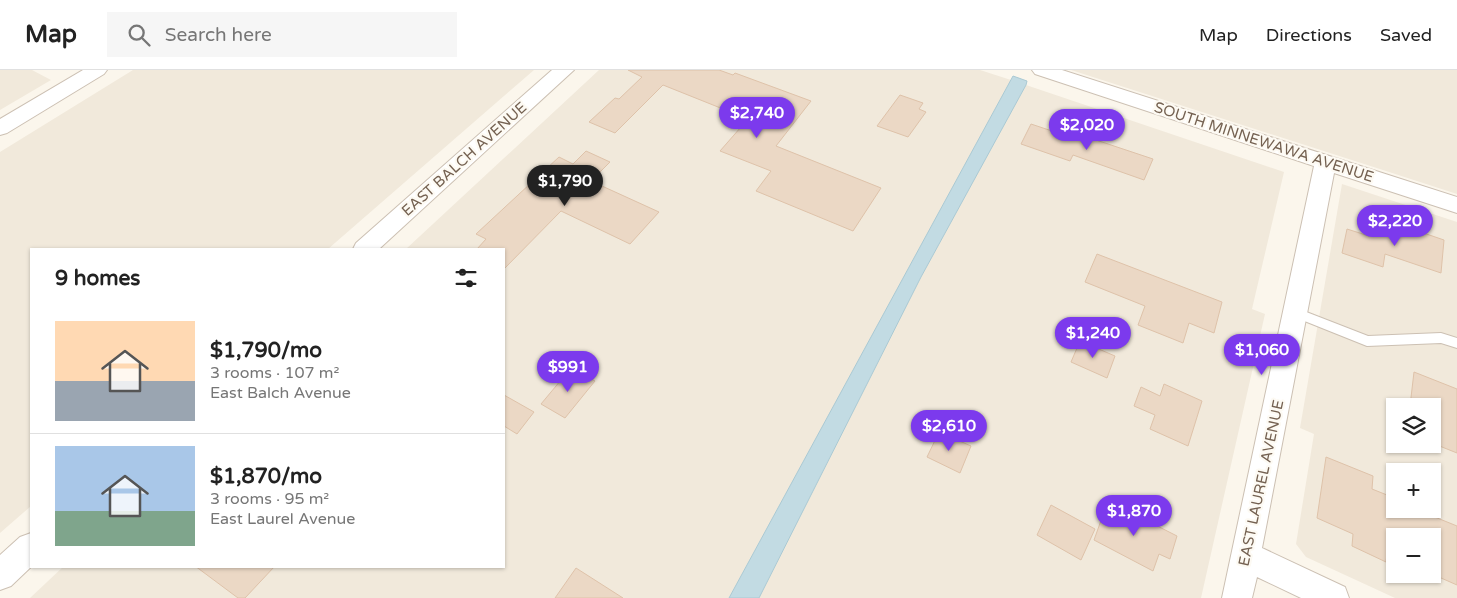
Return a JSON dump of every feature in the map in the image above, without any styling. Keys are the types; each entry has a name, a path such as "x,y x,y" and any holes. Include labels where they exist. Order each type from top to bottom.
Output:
{"street":[{"name":"EAST BALCH AVENUE","path":"365,248 564,70"},
{"name":"SOUTH MINNEWAWA AVENUE","path":"1042,70 1457,205"},
{"path":"0,128 90,71"},
{"name":"EAST LAUREL AVENUE","path":"1237,598 1325,162"},
{"path":"0,575 30,548"},
{"path":"1246,556 1334,598"}],"lane":[{"path":"1296,313 1367,341 1441,338 1457,344"}],"shaded area":[{"path":"0,70 32,70 51,80 0,110"},
{"path":"133,70 534,70 329,248 30,248 30,507 0,533 0,152"},
{"path":"599,70 980,70 1011,80 729,598 30,598 62,568 505,568 505,248 407,248"},
{"path":"1071,70 1457,70 1457,194 1386,171"},
{"path":"1026,85 1284,172 1252,309 1265,314 1201,598 759,598 921,277"},
{"path":"1342,184 1457,222 1457,598 1395,598 1306,557 1296,544 1314,434 1300,428"}],"water":[{"path":"1013,76 1027,81 1026,85 921,277 759,598 729,598"}],"building":[{"path":"628,70 719,70 733,75 735,73 811,101 776,146 881,188 853,231 756,191 771,171 720,151 748,119 663,85 615,133 589,122 615,98 619,99 642,77"},
{"path":"900,95 923,103 919,109 926,112 908,137 877,126"},
{"path":"1031,124 1067,136 1069,131 1153,159 1144,180 1073,155 1070,161 1021,144"},
{"path":"586,151 610,162 591,181 659,212 630,244 561,211 505,268 505,248 478,248 486,239 476,234 559,157 573,164"},
{"path":"1371,223 1396,229 1396,226 1409,230 1409,228 1444,240 1441,273 1385,254 1383,267 1342,253 1347,229 1369,236"},
{"path":"1097,254 1222,302 1214,333 1189,323 1183,343 1138,325 1145,306 1085,282"},
{"path":"1080,341 1115,356 1107,378 1071,362"},
{"path":"571,368 595,381 565,418 541,404"},
{"path":"1414,372 1457,389 1457,453 1441,447 1441,398 1411,398"},
{"path":"1164,384 1202,401 1188,446 1150,429 1155,415 1134,406 1141,387 1160,396"},
{"path":"505,396 534,412 517,434 505,427"},
{"path":"939,432 971,446 960,473 927,457"},
{"path":"1326,457 1373,476 1372,489 1386,495 1386,518 1437,518 1457,526 1457,585 1441,578 1441,528 1386,528 1386,562 1352,546 1353,534 1317,518"},
{"path":"1108,501 1177,536 1170,559 1159,554 1153,571 1094,540"},
{"path":"1051,505 1095,529 1081,560 1037,535"},
{"path":"198,568 273,568 245,598 238,598"},
{"path":"576,568 623,598 555,598"}]}
